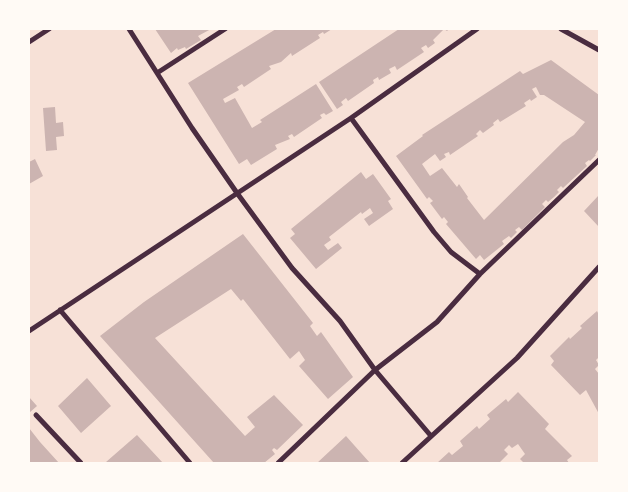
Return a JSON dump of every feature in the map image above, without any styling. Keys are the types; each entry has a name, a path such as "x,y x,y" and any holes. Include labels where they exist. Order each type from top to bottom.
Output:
{"street":[{"path":"29,42 49,29"},
{"path":"129,29 208,153 292,268 340,321 375,370 431,436"},
{"path":"157,72 225,29"},
{"path":"29,331 351,118 477,29"},
{"path":"560,29 599,50"},
{"path":"351,118 434,232 451,252 480,274"},
{"path":"278,463 375,370 437,322 480,274 599,160"},
{"path":"402,463 518,358 599,267"},
{"path":"60,310 190,463"},
{"path":"36,415 81,463"}],"building":[{"path":"155,29 211,29 198,36 201,40 186,49 185,47 178,50 177,48 171,53"},
{"path":"276,29 332,29 318,35 320,38 292,56 291,53 281,62 269,66 271,69 244,87 242,84 237,87 239,90 223,99 225,103 235,98 252,128 262,122 260,120 316,84 333,111 326,115 324,113 320,115 322,118 294,137 292,134 288,136 290,139 275,145 277,149 251,165 247,159 239,164 188,83"},
{"path":"399,29 444,29 433,40 435,43 428,48 426,45 421,48 424,52 397,70 395,66 389,69 391,73 379,80 378,77 373,80 374,83 348,101 346,98 341,102 343,105 337,109 319,82"},
{"path":"551,60 599,95 599,148 596,155 585,163 587,166 563,188 561,186 557,190 559,192 548,202 546,200 542,204 545,207 522,230 519,227 515,230 517,232 511,238 509,236 502,241 504,244 484,260 480,255 476,259 446,224 448,222 444,217 442,219 430,203 433,201 429,197 427,199 396,156 422,135 520,71 523,74","holes":["536,87 540,95 544,95 585,122 574,135 563,142 484,220 459,184 457,187 442,168 430,176 422,164 435,154 440,161 446,157 444,154 449,152 450,155 478,136 476,134 480,130 483,133 494,125 493,123 498,119 500,122 526,106 524,103 537,97 532,89"]},
{"path":"55,107 56,123 63,122 64,136 56,137 57,150 46,151 43,108"},
{"path":"35,159 43,176 29,184 29,162"},
{"path":"361,172 366,179 373,174 391,199 388,201 393,209 369,226 364,219 373,213 370,208 362,214 361,212 329,237 331,240 324,245 328,250 338,243 342,248 316,269 290,238 295,234 291,229"},
{"path":"599,195 599,227 584,211"},
{"path":"243,234 313,323 310,326 317,336 321,332 353,377 328,399 299,366 305,360 299,351 290,359 243,299 241,301 231,289 155,338 245,436 255,427 247,417 274,395 303,425 277,450 274,448 272,450 275,454 264,463 214,463 100,336 144,302"},
{"path":"597,311 599,315 599,357 596,360 599,365 595,369 599,374 599,414 586,390 580,395 551,365 554,361 550,356 569,337 570,339 582,328 580,326"},
{"path":"87,378 111,406 81,433 58,406"},
{"path":"518,392 549,424 545,429 572,456 567,460 569,463 524,463 520,459 525,454 518,444 512,448 509,445 504,450 508,454 499,463 437,463 449,452 452,455 463,446 460,441 477,426 479,429 490,419 487,415 506,399 508,402"},
{"path":"29,397 37,406 29,413"},
{"path":"29,428 40,442 59,463 29,463"},
{"path":"137,435 163,463 106,462"},
{"path":"346,436 370,463 317,463"}]}
